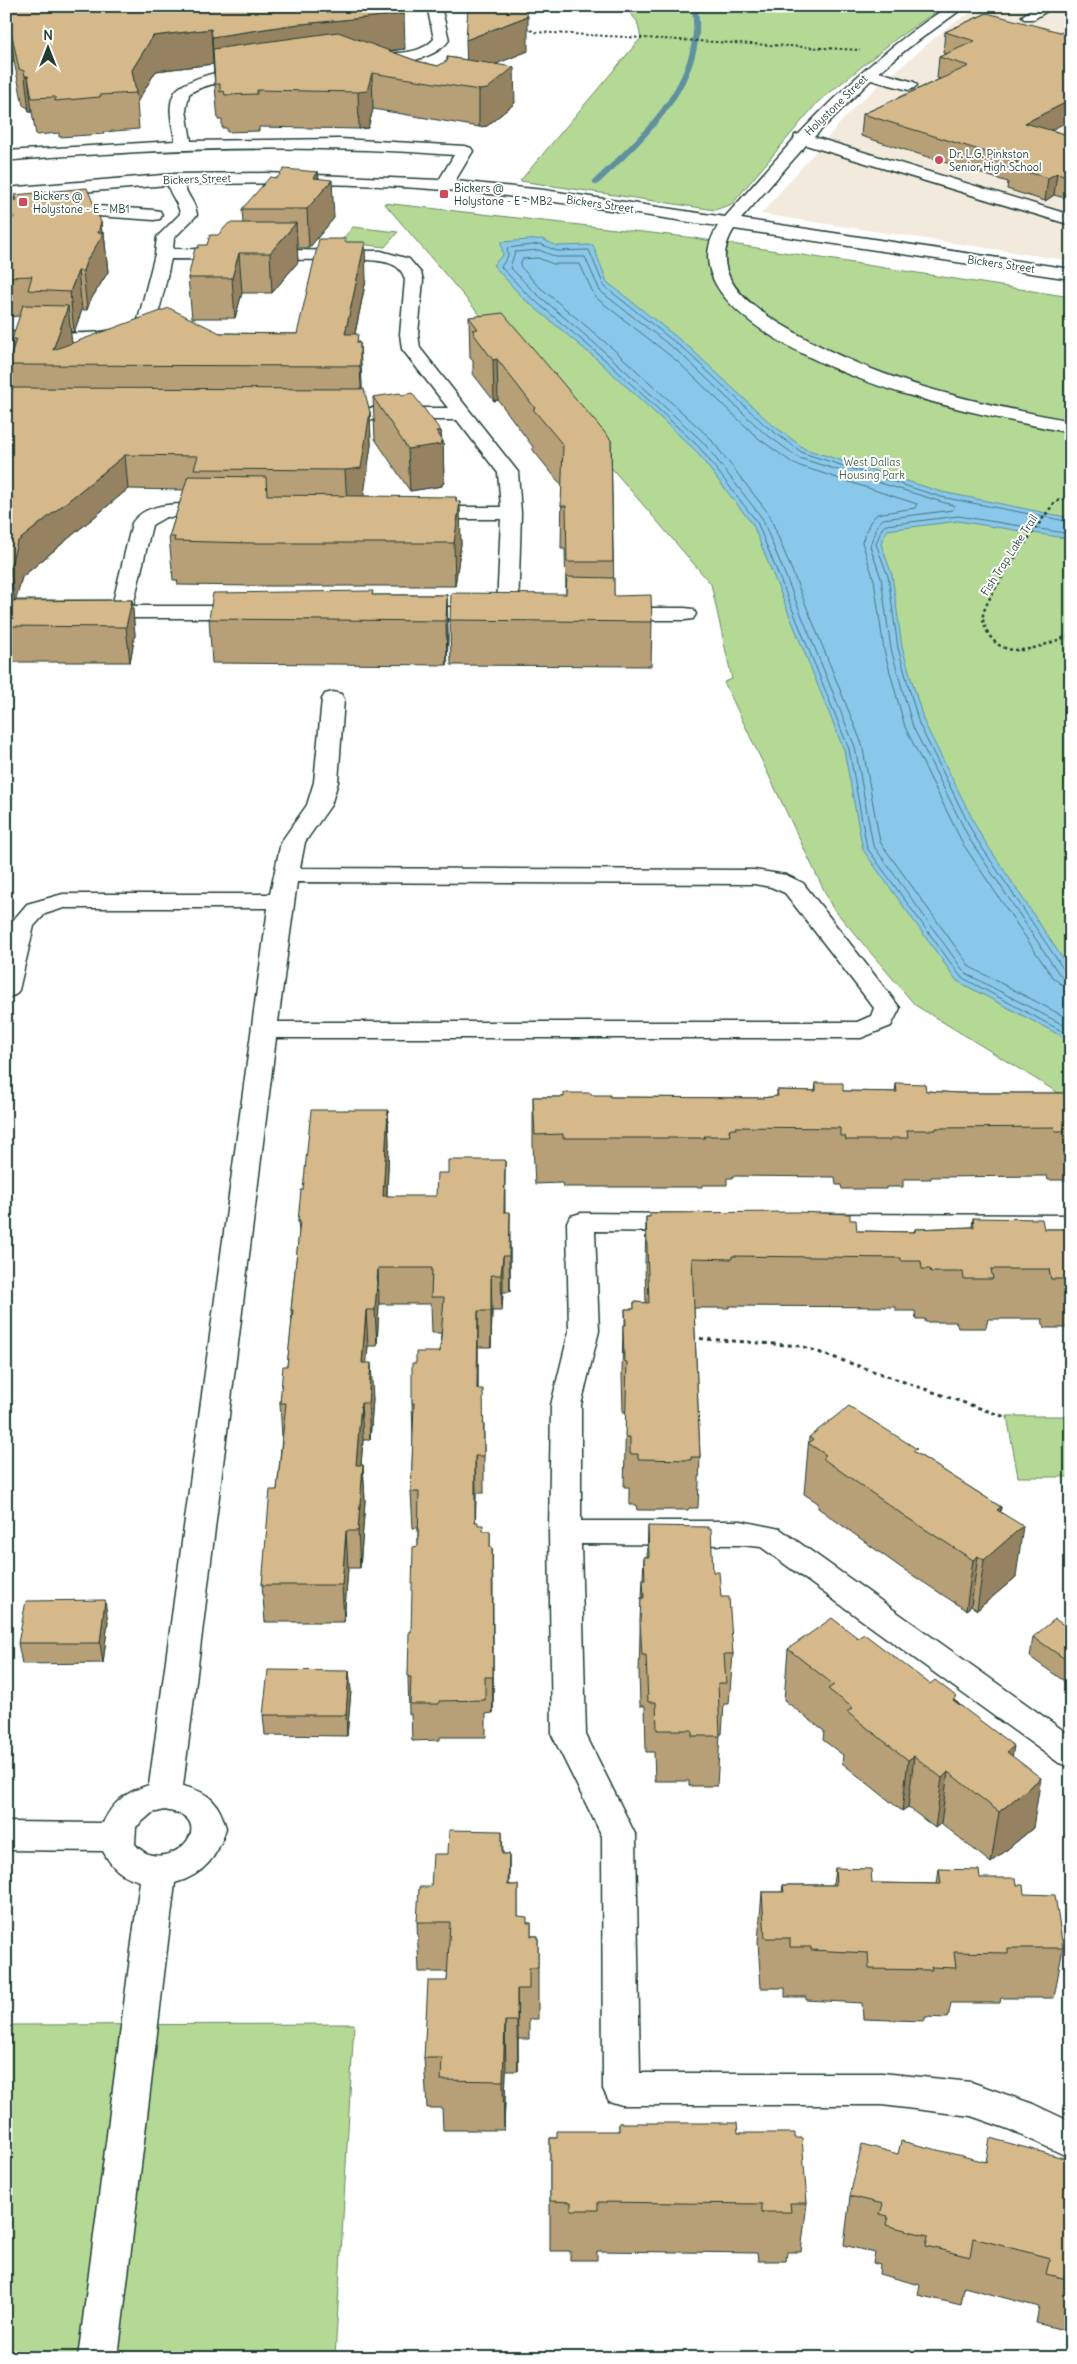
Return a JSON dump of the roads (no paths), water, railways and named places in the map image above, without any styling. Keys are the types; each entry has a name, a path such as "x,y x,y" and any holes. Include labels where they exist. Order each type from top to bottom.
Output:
{"street":[{"path":"372,74 355,64 422,54 438,46 442,40 434,6"},
{"path":"1029,16 1048,6"},
{"name":"Holystone Street","path":"959,12 868,74 801,138 723,233 716,256 718,274 727,289 754,315 787,338 831,360 887,382 979,408 1071,427"},
{"path":"184,145 178,100 185,89 206,80 270,70"},
{"path":"868,74 908,85"},
{"path":"801,138 1071,220"},
{"path":"7,155 184,145 346,145 464,151 444,185"},
{"path":"414,183 434,149"},
{"path":"7,155 24,166 36,190"},
{"name":"Bickers Street","path":"6,193 36,190 176,186 266,178 444,185 544,195 1071,274"},
{"path":"6,336 114,336 138,330 146,322 165,246 189,214 188,206 176,186 154,215"},
{"path":"6,218 83,210 154,215"},
{"path":"154,215 165,246"},
{"path":"165,246 367,255 388,258 404,263 413,276 409,334 411,349 460,414 508,472 517,613 388,612"},
{"path":"312,414 460,414"},
{"path":"121,612 142,523 146,519 174,511 233,511"},
{"path":"402,512 511,513"},
{"path":"73,612 270,612"},
{"path":"596,614 685,614"},
{"path":"165,1796 281,902 293,842 319,805 326,782 333,699"},
{"path":"264,1030 861,1030 882,1021 887,1008 794,888 777,880 754,877 286,875"},
{"path":"6,990 22,924 36,909 63,901 281,902"},
{"path":"708,1223 580,1222 584,1331 566,1405 565,1532 569,1735 619,1836 622,2089 882,2089 972,2099 1020,2116 1071,2142"},
{"path":"796,1223 1071,1224"},
{"path":"565,1532 741,1533 769,1537 1071,1754"},
{"path":"165,1796 180,1797 194,1802 203,1812 209,1822 208,1835 204,1847 194,1858 181,1866 159,1870 137,1866 126,1858 118,1848 116,1837 118,1824 125,1813 137,1804 150,1798 165,1796"},
{"path":"6,1836 116,1837"},
{"path":"98,2358 159,1870"}],"water":[{"path":"542,239 557,246 593,245 607,282 689,347 770,423 805,449 942,492 1071,518 1071,539 958,521 887,530 881,544 892,575 902,647 924,722 980,834 1071,971 1071,1041 957,981 863,850 844,750 753,525 695,450 600,362 523,298 493,265 503,255 501,242"}],"waterway":[{"path":"596,182 645,134 673,97 684,77 692,56 696,30 695,6"}],"place":[{"name":"Dr. L.G. Pinkston Senior High School","path":"939,160"},
{"name":"Bickers @ Holystone - E - MB2","path":"444,194"},
{"name":"Bickers @ Holystone - E - MB1","path":"23,202"}],"park label":[{"name":"West Dallas Housing Park","path":"872,468"}]}
